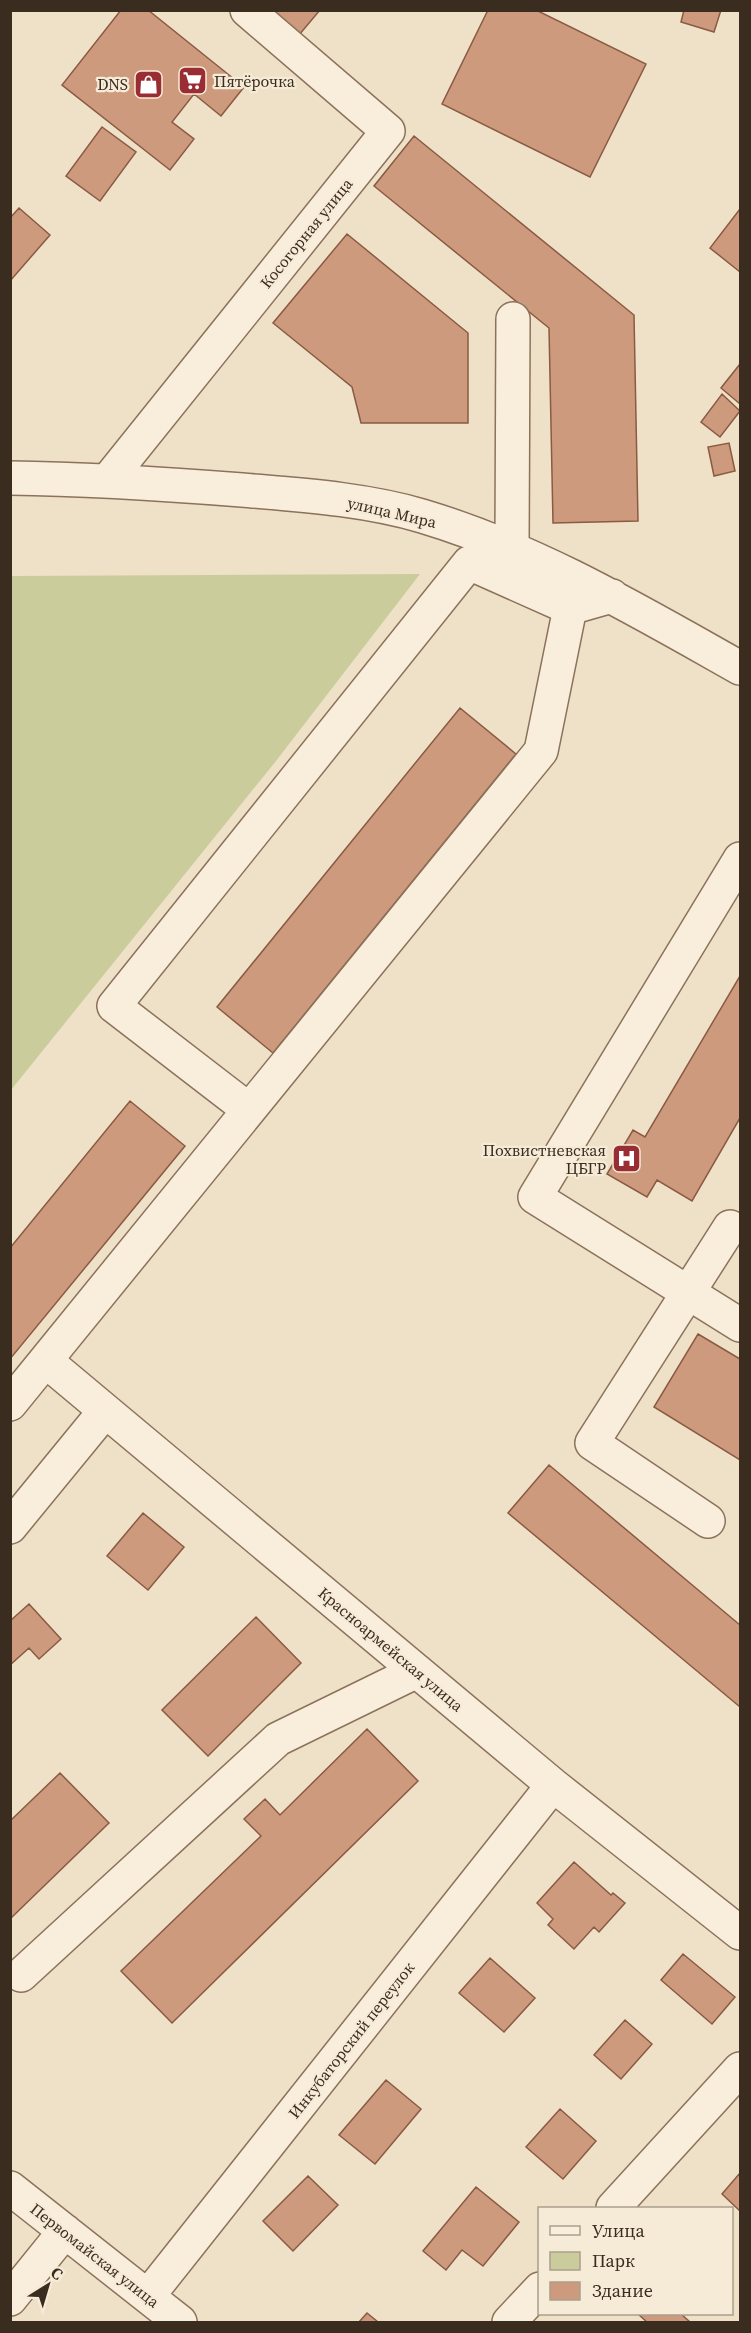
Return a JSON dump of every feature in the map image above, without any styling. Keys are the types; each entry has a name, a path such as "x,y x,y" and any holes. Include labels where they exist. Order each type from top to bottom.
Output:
{"street":[{"name":"Косогорная улица","path":"108,480 388,131 247,10"},
{"path":"512,547 513,319"},
{"name":"улица Мира","path":"10,478 108,480 318,496 420,515 512,547 612,596 739,665"},
{"path":"249,1110 114,1006 469,563 570,608 612,596"},
{"path":"10,1404 541,751 570,608"},
{"path":"741,859 535,1197 741,1325"},
{"path":"708,1521 592,1443 730,1227"},
{"name":"Красноармейская улица","path":"46,1361 553,1785 741,1933"},
{"path":"10,1527 105,1411"},
{"path":"21,1975 278,1739 417,1671"},
{"name":"Инкубаторский переулок","path":"148,2296 553,1785"},
{"path":"614,2207 741,2069"},
{"name":"Первомайская улица","path":"10,2188 180,2322"},
{"path":"10,2299 65,2231"},
{"path":"509,2322 538,2291"}],"green space":[{"path":"420,574 276,761 11,1090 11,576"}],"building":[{"path":"121,10 148,10 244,87 221,116 194,94 172,122 194,139 170,170 62,85"},
{"path":"269,10 320,10 299,35"},
{"path":"488,10 536,10 646,64 590,177 442,104"},
{"path":"684,10 721,10 714,32 681,22"},
{"path":"102,127 136,152 100,201 66,176"},
{"path":"414,136 634,315 638,521 553,523 549,328 374,186"},
{"path":"19,208 50,235 10,281 10,218"},
{"path":"740,209 740,272 710,248"},
{"path":"347,234 468,333 468,423 361,423 352,387 273,323"},
{"path":"740,364 740,404 721,388"},
{"path":"722,394 740,411 720,437 701,422"},
{"path":"729,443 735,471 714,476 708,447"},
{"path":"460,708 516,754 273,1053 217,1007"},
{"path":"740,976 740,1118 692,1201 657,1180 647,1197 607,1174 633,1130 645,1137"},
{"path":"130,1101 185,1146 10,1359 10,1248"},
{"path":"698,1334 740,1359 740,1460 654,1407"},
{"path":"549,1465 740,1625 740,1707 508,1513"},
{"path":"143,1513 184,1547 148,1590 107,1556"},
{"path":"29,1604 61,1639 39,1659 29,1648 10,1665 10,1621"},
{"path":"256,1617 301,1663 208,1756 162,1710"},
{"path":"367,1729 418,1781 172,2023 121,1971 261,1836 244,1819 265,1799 280,1815"},
{"path":"60,1773 109,1823 10,1919 10,1821"},
{"path":"574,1862 611,1895 613,1893 625,1903 599,1932 594,1927 574,1949 548,1925 553,1919 537,1903"},
{"path":"683,1954 735,1997 712,2024 661,1980"},
{"path":"490,1958 535,1998 504,2032 459,1993"},
{"path":"625,2020 652,2044 621,2079 594,2055"},
{"path":"386,2080 421,2109 375,2164 339,2135"},
{"path":"560,2109 596,2141 563,2179 526,2147"},
{"path":"740,2173 740,2211 722,2194"},
{"path":"308,2176 338,2205 293,2251 263,2221"},
{"path":"476,2187 519,2222 483,2266 462,2250 446,2270 423,2251"},
{"path":"367,2313 378,2322 359,2322"},
{"path":"639,2315 682,2315 690,2322 647,2322"}],"place":[{"name":"Пятёрочка","path":"193,81"},
{"name":"DNS","path":"149,84"},
{"name":"Похвистневская ЦБГР","path":"627,1159"}]}
